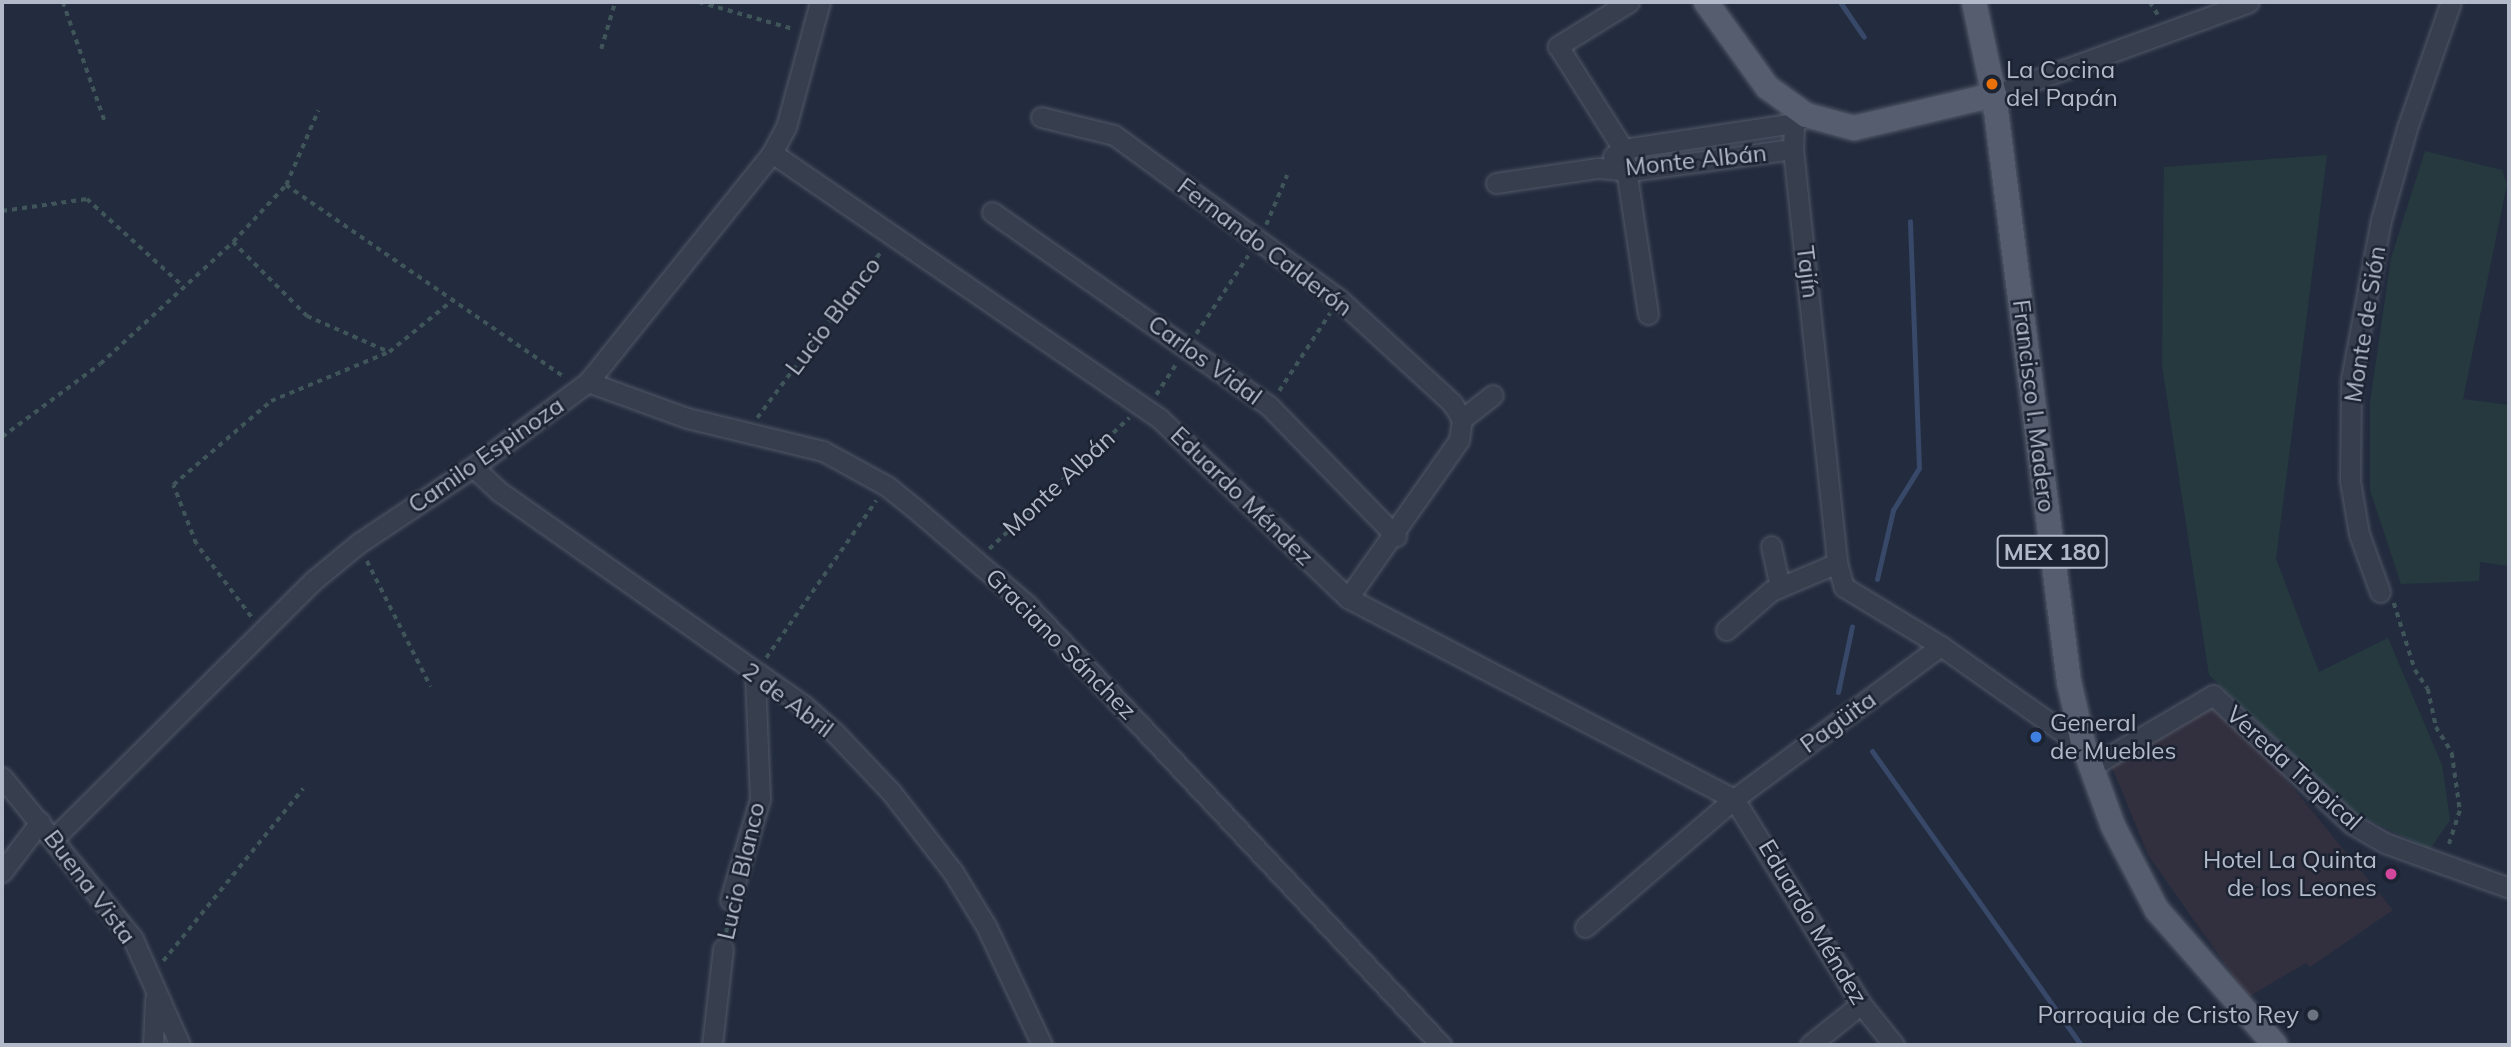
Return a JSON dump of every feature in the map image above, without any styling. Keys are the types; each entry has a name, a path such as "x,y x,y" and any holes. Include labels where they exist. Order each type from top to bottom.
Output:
{"main road":[{"path":"1706,2 1768,87 1800,119"},
{"name":"Francisco I. Madero","path":"1974,2 1994,95 2069,682 2087,757 2113,826 2157,910 2275,1045"},
{"name":"Monte Albán","path":"1800,119 1854,128 1994,95"}],"street":[{"name":"Camilo Espinoza","path":"54,838 261,631 359,543 473,467 584,385 772,153 786,127 820,2"},
{"path":"1629,2 1558,46 1623,149 1630,171 1648,314"},
{"name":"Monte Albán","path":"1994,95 2249,2"},
{"name":"Monte de Sión","path":"2379,592 2359,534 2350,481 2351,380 2381,220 2407,128 2451,2"},
{"name":"Fernando Calderón","path":"1041,117 1114,135 1260,239 1339,299 1452,403 1462,419"},
{"name":"Monte Albán","path":"1598,168 1623,149 1800,119"},
{"name":"Tajín","path":"1800,119 1793,149 1837,563 1844,587 1941,646"},
{"path":"1706,136 1707,161"},
{"name":"Monte Albán","path":"1496,183 1598,168 1630,171 1793,149"},
{"name":"Eduardo Méndez","path":"772,153 1144,407 1348,598 1734,799 1861,1004 1894,1045"},
{"name":"Carlos Vidal","path":"992,212 1188,346 1269,407 1396,536"},
{"name":"Graciano Sánchez","path":"584,385 687,418 823,451 887,486 977,560 1045,624 1441,1045"},
{"path":"1348,598 1396,536 1459,440 1462,419 1493,395"},
{"name":"2 de Abril","path":"473,467 500,492 810,711 891,792 953,872 986,926 1042,1045"},
{"path":"1771,546 1780,587"},
{"path":"1726,630 1780,587 1837,563"},
{"path":"1941,646 2087,757"},
{"name":"Pagüita","path":"1734,799 1941,646"},
{"name":"Lucio Blanco","path":"730,900 760,799 755,674"},
{"name":"Vereda Tropical","path":"2087,757 2213,695 2352,824 2385,843 2509,888"},
{"name":"Buena Vista","path":"2,777 133,939 150,976 156,998 180,1045"},
{"path":"1585,927 1734,799"},
{"path":"2,872 40,822"},
{"name":"Lucio Blanco","path":"712,1045 723,949"},
{"path":"153,1045 156,998"},
{"path":"1810,1045 1861,1004"}],"path":[{"path":"63,2 105,122"},
{"path":"601,49 615,2"},
{"path":"699,2 812,34"},
{"path":"2,437 100,364 182,285 233,242 286,185 318,111"},
{"name":"Monte Albán","path":"977,560 1144,407 1260,239 1287,174"},
{"path":"286,185 584,385"},
{"path":"2,211 87,199 182,285"},
{"name":"Lucio Blanco","path":"748,431 894,235"},
{"path":"233,242 307,316 389,352"},
{"path":"261,631 196,544 173,485 271,401 389,352 454,299"},
{"path":"1269,407 1339,299"},
{"path":"755,674 887,486"},
{"path":"359,543 432,687"},
{"path":"2379,592 2397,606 2405,644 2428,689 2436,727 2452,753 2460,811 2448,849 2462,860 2465,873"},
{"path":"150,976 303,789"},
{"name":"Lucio Blanco","path":"723,949 730,900"}],"shaded area":[{"path":"2425,151 2502,170 2507,184 2463,399 2509,405 2509,566 2480,562 2479,581 2401,584 2370,490 2370,403 2391,258"},
{"path":"2327,155 2276,559 2319,672 2388,638 2442,765 2450,820 2430,849 2358,815 2209,675 2162,365 2164,167"},
{"path":"2204,707 2216,707 2272,762 2393,910 2310,967 2306,963 2248,997 2148,855 2111,765"}],"waterway":[{"path":"1840,2 1864,37"},
{"path":"1877,579 1893,510 1919,468 1910,221"},
{"path":"1838,692 1852,626"},
{"path":"1872,751 2081,1045"}],"place":[{"name":"La Cocina del Papán","path":"1992,84"},
{"name":"General de Muebles","path":"2036,737"},
{"name":"Hotel La Quinta de los Leones","path":"2391,874"},
{"name":"Parroquia de Cristo Rey","path":"2313,1015"}]}
